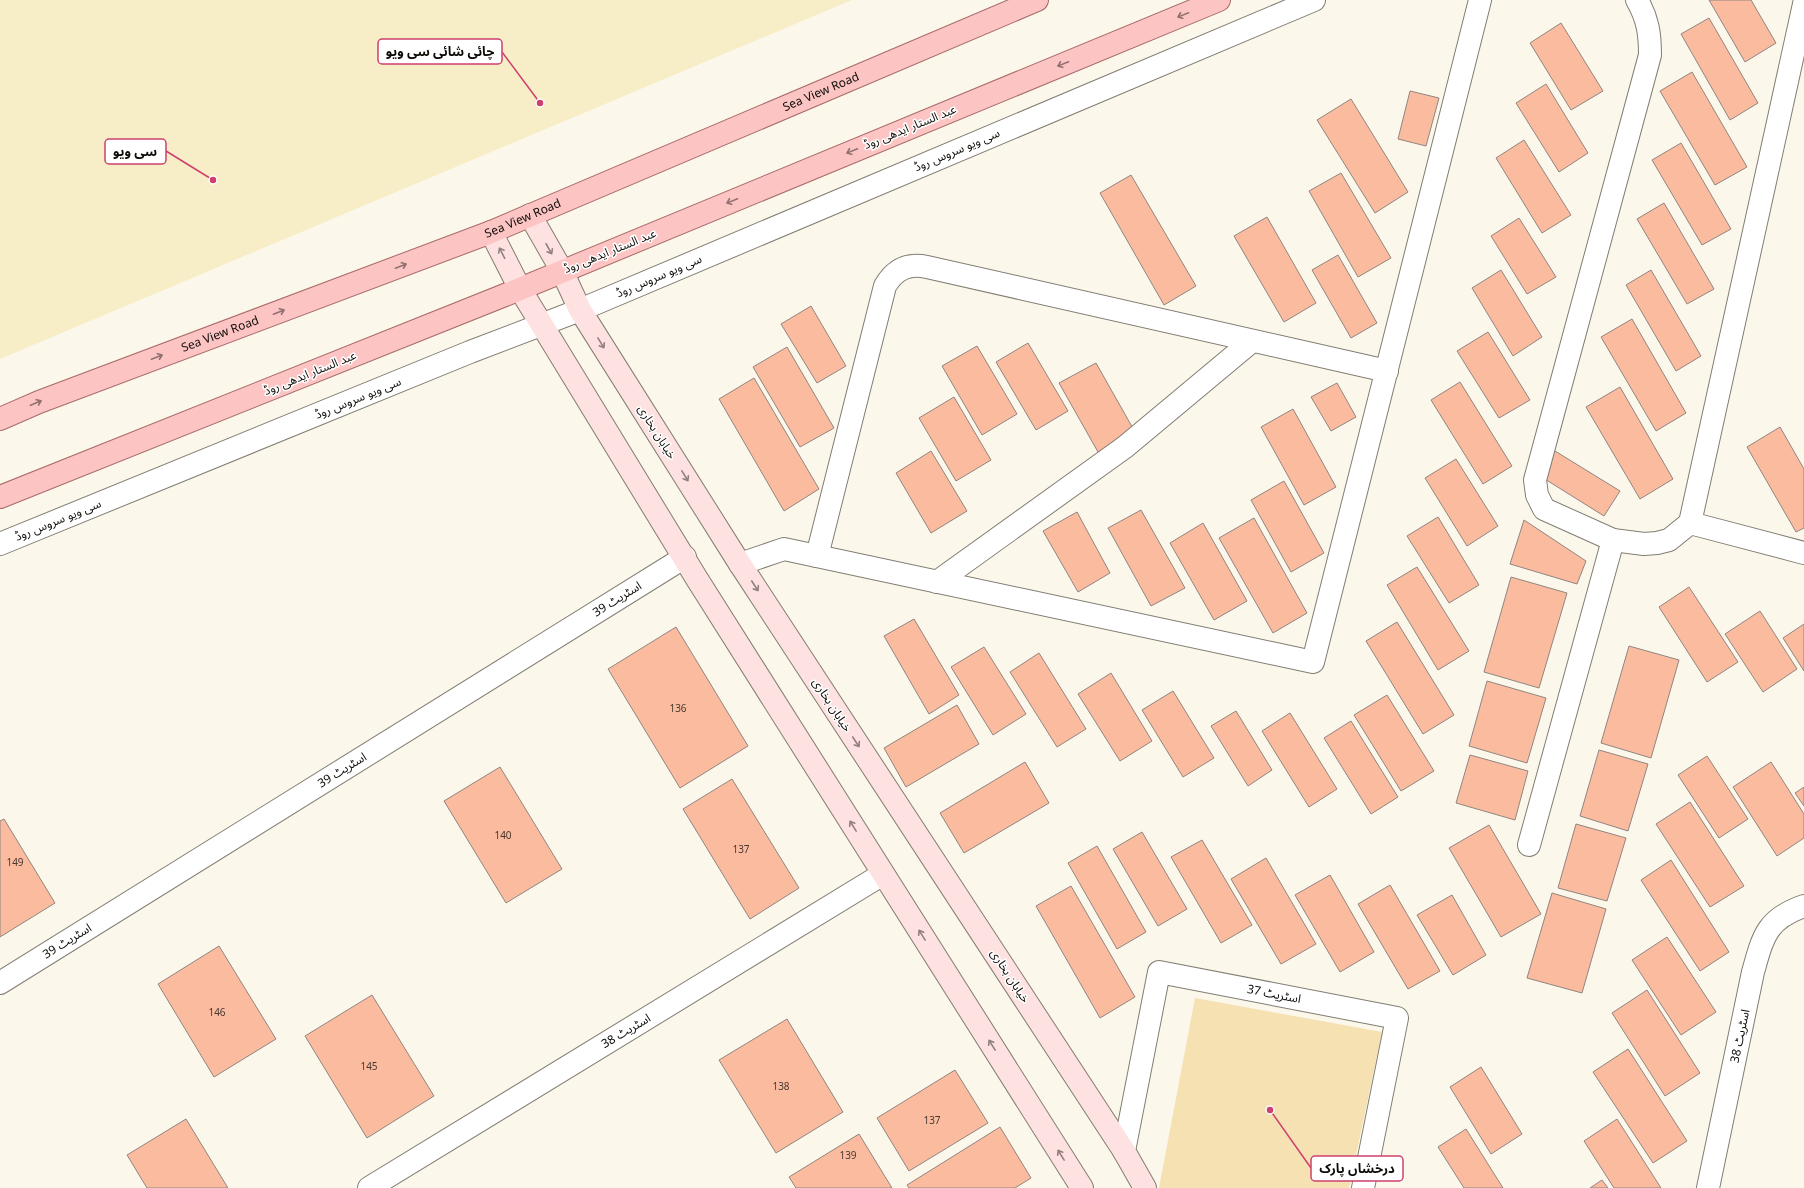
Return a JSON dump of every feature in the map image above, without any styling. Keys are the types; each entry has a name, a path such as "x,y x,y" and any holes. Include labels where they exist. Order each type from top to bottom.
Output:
{"main road":[{"name":"Sea View Road","path":"0,419 39,402 491,232 1037,0"},
{"name":"عبد الستار ایدھی روڈ","path":"0,498 520,289 1219,0"}],"street":[{"name":"سی ویو سروس روڈ","path":"0,544 541,324 580,310 1314,0"},
{"path":"740,564 784,549 1312,662 1480,0"},
{"path":"1637,0 1650,30 1650,55 1535,480 1537,495 1544,509 1613,540 1644,544 1657,544 1669,540 1690,523 1804,4"},
{"name":"خیابان بخاری","path":"530,215 562,271 580,310 740,564 1124,1151 1145,1188"},
{"path":"491,232 520,289 685,557 697,579 1079,1187"},
{"path":"817,556 885,286 890,277 898,270 907,266 918,265 1387,371"},
{"path":"937,582 1125,447 1252,341"},
{"path":"1690,523 1804,553"},
{"path":"1529,845 1613,540"},
{"name":"اسٹریٹ 39","path":"0,983 685,557"},
{"name":"اسٹریٹ 38","path":"370,1188 883,874"},
{"name":"اسٹریٹ 38","path":"1708,1188 1753,972 1762,941 1769,928 1778,918 1804,906"},
{"name":"اسٹریٹ 37","path":"1124,1151 1159,972 1397,1018 1363,1188"}],"shaded area":[{"path":"1195,998 1382,1032 1349,1188 1159,1188"}],"sand":[{"path":"0,0 852,0 0,359"}],"building":[{"path":"1709,0 1751,0 1776,43 1745,62"},
{"path":"1709,18 1758,103 1730,120 1681,34"},
{"path":"1561,23 1603,91 1571,110 1530,43"},
{"path":"1692,72 1747,167 1715,185 1660,91"},
{"path":"1546,84 1588,153 1559,172 1516,103"},
{"path":"1410,91 1439,98 1426,146 1398,139"},
{"path":"1351,99 1408,192 1375,213 1317,120"},
{"path":"1524,140 1571,215 1542,233 1496,158"},
{"path":"1681,143 1731,229 1702,245 1652,160"},
{"path":"1341,173 1391,258 1358,277 1309,191"},
{"path":"1131,175 1196,286 1164,305 1100,193"},
{"path":"1664,203 1714,289 1687,304 1637,219"},
{"path":"1267,217 1316,303 1284,322 1234,236"},
{"path":"1519,218 1556,277 1527,294 1491,236"},
{"path":"1338,255 1377,323 1351,338 1312,270"},
{"path":"1501,270 1542,337 1513,356 1472,288"},
{"path":"1651,270 1701,356 1676,371 1626,285"},
{"path":"811,306 846,366 817,383 781,324"},
{"path":"1632,319 1686,413 1656,431 1601,337"},
{"path":"1488,332 1530,400 1499,418 1457,351"},
{"path":"1028,343 1068,411 1036,430 996,362"},
{"path":"977,346 1017,414 982,435 942,366"},
{"path":"787,347 834,428 800,447 753,367"},
{"path":"1096,363 1135,432 1098,452 1059,383"},
{"path":"754,378 819,489 784,511 719,399"},
{"path":"1460,382 1512,466 1483,484 1431,400"},
{"path":"1337,383 1356,417 1331,431 1311,397"},
{"path":"1620,387 1673,479 1640,499 1586,407"},
{"path":"954,397 991,460 956,481 919,418"},
{"path":"1293,409 1336,487 1304,505 1261,427"},
{"path":"1780,427 1804,469 1804,528 1796,532 1747,447"},
{"path":"931,451 967,511 931,533 896,473"},
{"path":"1555,451 1620,491 1604,516 1540,476"},
{"path":"1456,459 1498,526 1467,546 1425,478"},
{"path":"1284,481 1324,553 1291,572 1251,500"},
{"path":"1141,510 1185,588 1151,606 1108,528"},
{"path":"1077,512 1110,573 1078,592 1043,531"},
{"path":"1438,517 1479,585 1449,603 1407,536"},
{"path":"1254,518 1307,613 1273,633 1219,538"},
{"path":"1524,520 1586,561 1577,584 1510,564"},
{"path":"1203,523 1247,601 1214,620 1170,543"},
{"path":"1417,567 1469,651 1438,670 1387,585"},
{"path":"1511,577 1567,593 1539,688 1484,672"},
{"path":"1689,587 1738,662 1707,682 1659,607"},
{"path":"1760,611 1797,669 1763,692 1725,634"},
{"path":"914,619 959,695 929,714 884,636"},
{"path":"1397,622 1454,715 1423,734 1366,641"},
{"path":"1804,624 1804,671 1783,638"},
{"path":"676,627 748,746 680,788 608,669"},
{"path":"1629,646 1679,660 1651,758 1601,743"},
{"path":"984,647 1026,714 993,735 951,667"},
{"path":"1039,653 1086,729 1057,747 1010,672"},
{"path":"1111,673 1152,741 1120,761 1078,694"},
{"path":"1487,681 1546,698 1527,763 1469,746"},
{"path":"1173,691 1214,758 1183,777 1142,710"},
{"path":"1387,695 1434,771 1401,791 1354,715"},
{"path":"957,705 979,744 906,787 884,748"},
{"path":"1236,711 1272,770 1248,786 1211,726"},
{"path":"1290,713 1337,789 1309,807 1262,731"},
{"path":"1351,721 1398,797 1371,814 1324,738"},
{"path":"1599,750 1648,764 1628,831 1580,816"},
{"path":"1470,755 1528,771 1515,820 1456,803"},
{"path":"1707,756 1748,819 1719,838 1678,775"},
{"path":"1025,762 1049,803 964,853 940,813"},
{"path":"1771,762 1804,814 1804,838 1777,856 1733,787"},
{"path":"500,767 562,869 506,903 444,801"},
{"path":"732,779 799,888 750,919 683,809"},
{"path":"1804,787 1804,806 1795,793"},
{"path":"1690,802 1744,886 1710,907 1656,824"},
{"path":"4,819 55,903 0,937 0,821"},
{"path":"1576,824 1626,838 1607,901 1558,888"},
{"path":"1489,825 1541,914 1501,937 1449,848"},
{"path":"1142,832 1187,909 1158,926 1113,849"},
{"path":"1202,840 1252,925 1221,943 1171,857"},
{"path":"1097,846 1146,932 1117,949 1068,863"},
{"path":"1266,858 1316,944 1281,964 1231,879"},
{"path":"1671,860 1729,952 1700,971 1641,880"},
{"path":"1330,875 1374,952 1340,972 1295,895"},
{"path":"1390,885 1440,971 1408,989 1358,904"},
{"path":"1071,886 1135,997 1100,1018 1036,906"},
{"path":"1552,893 1606,909 1582,993 1527,978"},
{"path":"1452,895 1486,955 1453,975 1417,915"},
{"path":"1667,937 1716,1012 1681,1035 1632,960"},
{"path":"219,946 276,1039 214,1077 158,984"},
{"path":"1647,990 1700,1073 1665,1096 1612,1013"},
{"path":"372,995 434,1096 367,1138 305,1036"},
{"path":"787,1019 843,1112 776,1153 719,1060"},
{"path":"1628,1049 1687,1141 1653,1163 1593,1072"},
{"path":"1481,1067 1522,1134 1491,1154 1450,1087"},
{"path":"955,1070 988,1123 909,1171 877,1118"},
{"path":"186,1119 228,1188 147,1188 127,1155"},
{"path":"1617,1119 1661,1188 1614,1188 1584,1141"},
{"path":"1000,1127 1031,1178 1015,1188 909,1188 907,1185"},
{"path":"1466,1129 1503,1188 1464,1188 1438,1147"},
{"path":"859,1134 892,1188 796,1188 789,1177"},
{"path":"1602,1180 1608,1188 1590,1188"}],"place":[{"name":"چائی شائی سی ویو","path":"540,103"},
{"name":"سی ویو","path":"213,180"},
{"name":"درخشاں پارک","path":"1270,1110"}]}
